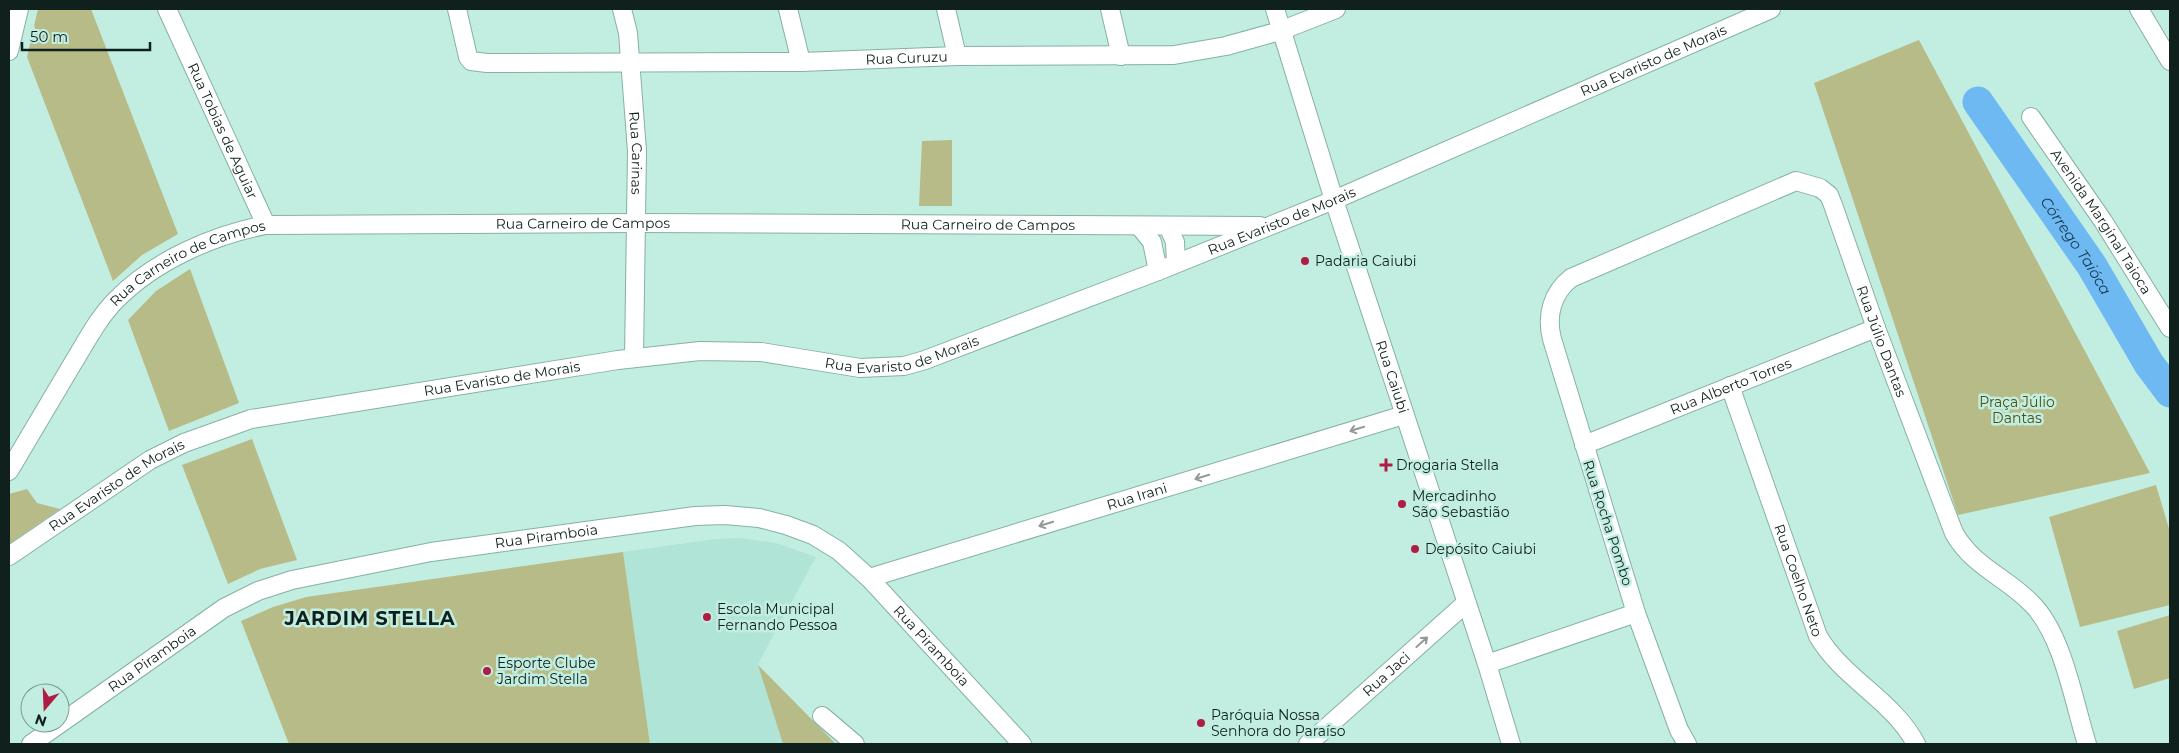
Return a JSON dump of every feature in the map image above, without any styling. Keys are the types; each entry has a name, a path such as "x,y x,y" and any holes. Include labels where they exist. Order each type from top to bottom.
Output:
{"street":[{"path":"9,51 19,9"},
{"name":"Rua Tobias de Aguiar","path":"167,9 266,225"},
{"name":"Rua Curuzu","path":"457,9 471,61 630,62 801,62 957,56 1122,56 1174,54 1226,46 1280,31 1336,9"},
{"name":"Rua Carinas","path":"622,9 628,33 637,151 634,358"},
{"path":"788,9 801,62"},
{"path":"946,9 957,56"},
{"path":"1110,9 1122,56"},
{"name":"Rua Caiubi","path":"1275,9 1280,31 1334,200 1487,664 1511,744"},
{"name":"Rua Evaristo de Morais","path":"9,556 150,460 184,443 251,419 634,358 731,350 761,352 860,368 904,366 925,360 1176,264 1334,200 1771,9"},
{"path":"2139,9 2170,61"},
{"name":"Avenida Marginal Taioca","path":"2032,117 2108,228 2170,328"},
{"name":"Rua Júlio Dantas","path":"1554,298 1571,278 1788,183 1803,182 1820,188 1828,195 1838,215 1876,328 1954,534 1962,547 1980,565 2023,596 2042,616 2058,649 2086,744"},
{"name":"Rua Carneiro de Campos","path":"9,471 97,325 115,301 140,279 189,251 245,229 266,225 636,223 1140,227 1270,226"},
{"path":"1168,226 1175,242 1176,264"},
{"path":"1140,227 1152,242 1158,271"},
{"name":"Rua Rocha Pombo","path":"1554,298 1549,316 1549,330 1636,613 1679,730 1687,744"},
{"name":"Rua Alberto Torres","path":"1584,445 1876,328"},
{"name":"Rua Coelho Neto","path":"1730,386 1818,636 1827,652 1897,716 1916,744"},
{"name":"Rua Irani","path":"869,578 1404,415"},
{"name":"Rua Piramboia","path":"31,744 232,604 258,591 292,580 422,554 641,522 725,515 759,518 786,524 813,536 839,551 869,578 1022,744"},
{"name":"Rua Jaci","path":"1308,744 1466,603"},
{"path":"1487,664 1636,613"},
{"path":"822,716 855,744"}],"shaded area":[{"name":"Escola Municipal Fernando Pessoa","path":"739,538 776,543 816,557 758,664 783,744 650,744 623,552 715,539"}],"green space":[{"path":"38,9 91,9 178,234 142,255 113,281 27,57"},
{"name":"Praça Júlio Dantas","path":"1919,40 2150,473 1958,515 1814,83"},
{"path":"952,140 952,206 919,206 922,141"},
{"path":"190,269 239,403 169,431 128,320 156,291"},
{"path":"252,439 297,560 260,569 228,584 182,465"},
{"path":"2156,485 2170,532 2170,605 2080,627 2049,517"},
{"path":"27,489 37,503 60,509 9,544 9,494"},
{"name":"Esporte Clube Jardim Stella","path":"623,552 650,744 289,744 241,621 273,607 306,597"},
{"path":"2170,615 2170,678 2134,689 2117,631"},
{"path":"758,665 836,744 783,744"}],"waterway":[{"name":"Córrego Taióca","path":"1978,102 2092,266 2149,364 2170,392"}],"place":[{"name":"Padaria Caiubi","path":"1305,261"},
{"name":"Drogaria Stella","path":"1386,465"},
{"name":"Mercadinho São Sebastião","path":"1402,504"},
{"name":"Depósito Caiubi","path":"1415,549"},
{"name":"Escola Municipal Fernando Pessoa","path":"707,617"},
{"name":"Esporte Clube Jardim Stella","path":"487,671"},
{"name":"Paróquia Nossa Senhora do Paraíso","path":"1201,723"}],"district":[{"name":"JARDIM STELLA","path":"370,618"}]}
